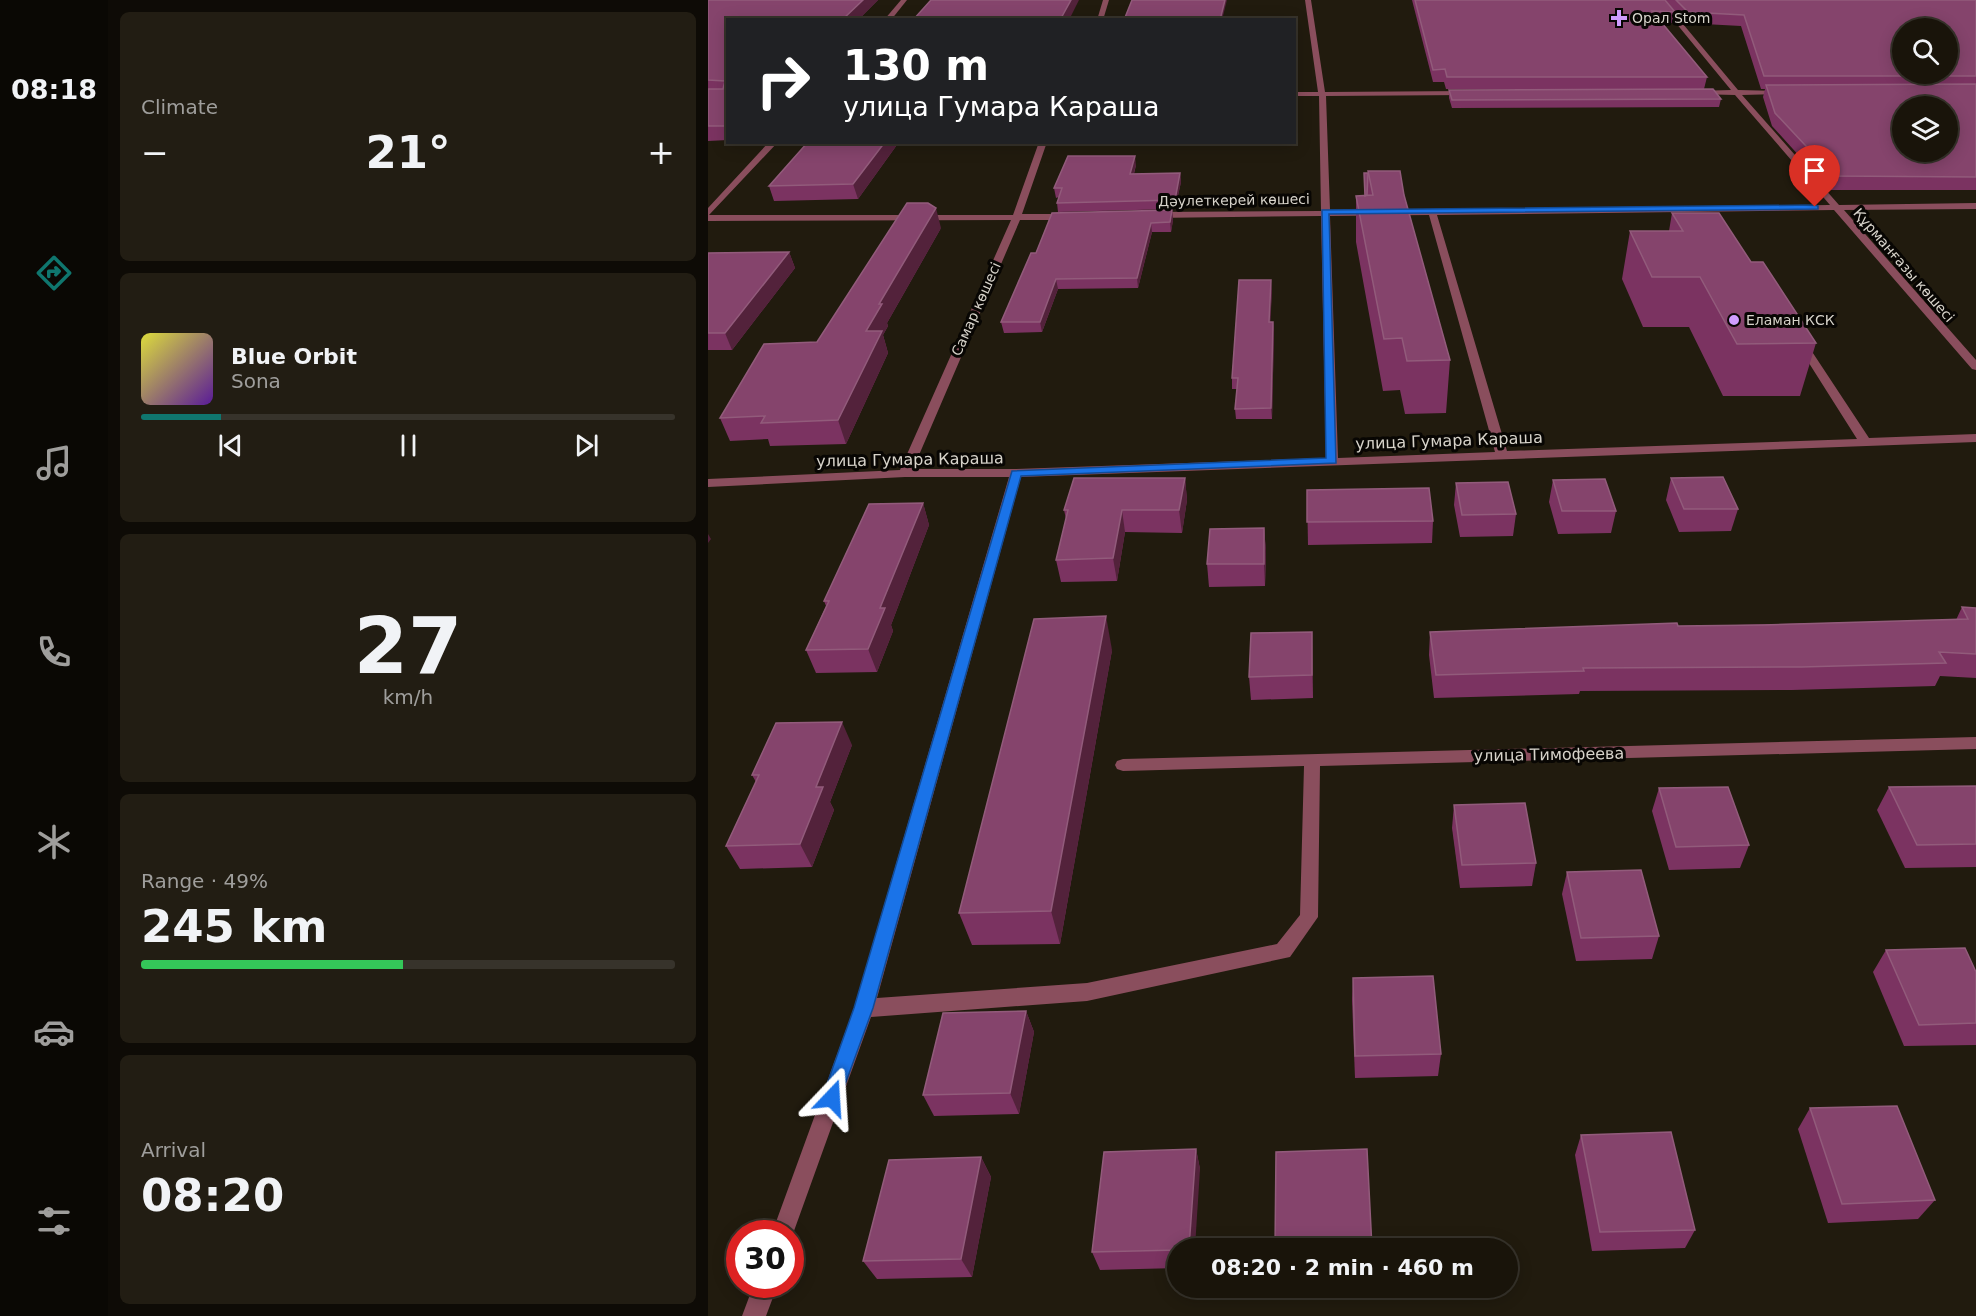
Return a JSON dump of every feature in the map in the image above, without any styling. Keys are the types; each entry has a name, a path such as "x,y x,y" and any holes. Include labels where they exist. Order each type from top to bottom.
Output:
{"street":[{"path":"889,18 904,0"},
{"path":"1101,18 1106,0"},
{"path":"1308,0 1322,93 1332,461"},
{"name":"Құрманғазы көшесі","path":"1660,0 1835,207 1976,367"},
{"path":"1689,93 1796,92"},
{"path":"1296,94 1476,93"},
{"path":"708,213 772,144"},
{"name":"Самар көшесі","path":"905,473 1016,218 1042,144"},
{"name":"Дәулеткерей көшесі","path":"1147,215 1432,211 1718,213 1835,207 1976,206"},
{"path":"1432,211 1502,454"},
{"path":"708,218 1087,216"},
{"path":"1797,335 1865,442"},
{"name":"улица Гумара Караша","path":"708,483 905,473 1016,473 1976,438"},
{"path":"789,1220 864,1008 1016,473"},
{"name":"улица Тимофеева","path":"1123,765 1976,743"},
{"path":"864,1008 1087,992 1283,951 1310,917 1312,760"},
{"path":"754,1316 761,1298"}],"building":[{"path":"708,0 863,0 844,18 726,18 726,126 708,126 708,89 723,89 725,81 708,80"},
{"path":"931,0 1071,0 1061,18 915,18"},
{"path":"1132,0 1225,0 1220,18 1125,18"},
{"path":"1415,0 1665,0 1675,12 1652,11 1707,77 1447,77 1445,69 1433,70"},
{"path":"1676,0 1976,0 1976,76 1958,76 1958,18 1892,18 1892,76 1764,76 1744,15 1688,12"},
{"path":"1976,84 1976,177 1834,176 1775,113 1766,85"},
{"path":"1713,89 1721,99 1452,100 1449,90"},
{"path":"806,144 883,144 853,184 769,186"},
{"path":"1068,156 1135,156 1130,174 1180,173 1175,200 1057,203 1062,188 1054,188"},
{"path":"1368,171 1400,171 1404,195 1450,360 1407,361 1402,338 1384,339 1356,196 1373,195"},
{"path":"1364,173 1368,173 1367,195 1365,196"},
{"path":"907,203 928,203 936,208 879,304 882,304 866,331 882,331 838,420 761,423 765,416 720,418 764,344 817,342"},
{"path":"1172,210 1170,222 1151,223 1137,278 1056,279 1040,322 1001,322 1031,253 1036,253 1052,213"},
{"path":"1672,213 1719,213 1751,262 1763,262 1816,343 1737,344 1700,277 1652,277 1630,231 1683,231"},
{"path":"789,252 725,333 708,333 708,253"},
{"path":"1239,280 1271,280 1269,322 1273,322 1271,408 1235,409 1238,378 1232,378"},
{"path":"1723,477 1738,509 1684,509 1671,478"},
{"path":"1074,478 1185,478 1179,510 1122,510 1113,558 1056,560 1068,510 1064,510"},
{"path":"1605,479 1616,511 1562,511 1553,480"},
{"path":"1508,482 1516,514 1462,515 1456,483"},
{"path":"1429,488 1433,521 1307,522 1307,490"},
{"path":"923,503 880,608 885,608 868,649 806,650 829,601 824,601 869,504"},
{"path":"1264,528 1264,564 1207,564 1210,529"},
{"path":"1962,607 1976,608 1976,654 1939,652 1946,663 1801,667 1583,668 1584,671 1436,675 1430,632 1677,623 1678,626 1763,625 1968,619"},
{"path":"1106,616 1051,911 959,913 1034,619"},
{"path":"1312,632 1312,675 1249,677 1251,633"},
{"path":"842,722 816,787 823,787 800,844 726,846 759,775 752,775 776,723"},
{"path":"1976,786 1976,844 1917,845 1889,787"},
{"path":"1728,787 1749,845 1676,847 1659,788"},
{"path":"1525,803 1536,863 1462,865 1454,805"},
{"path":"1641,870 1659,936 1581,938 1567,872"},
{"path":"1965,948 1976,972 1976,1023 1919,1025 1886,950"},
{"path":"1433,976 1441,1054 1355,1056 1353,978"},
{"path":"1026,1011 1010,1093 923,1095 943,1013"},
{"path":"1897,1106 1935,1200 1842,1204 1810,1108"},
{"path":"1671,1132 1695,1230 1600,1232 1581,1135"},
{"path":"1196,1149 1190,1238 1167,1238 1167,1250 1092,1252 1104,1152"},
{"path":"1367,1149 1371,1238 1275,1238 1276,1152"},
{"path":"981,1157 961,1259 863,1261 889,1160"}],"place":[{"name":"Орал Stom","path":"1619,18"},
{"name":"Еламан КСК","path":"1734,320"}],"route":[{"path":"832,1098 864,1008 1016,473 1332,461 1325,212 1815,207"}]}
